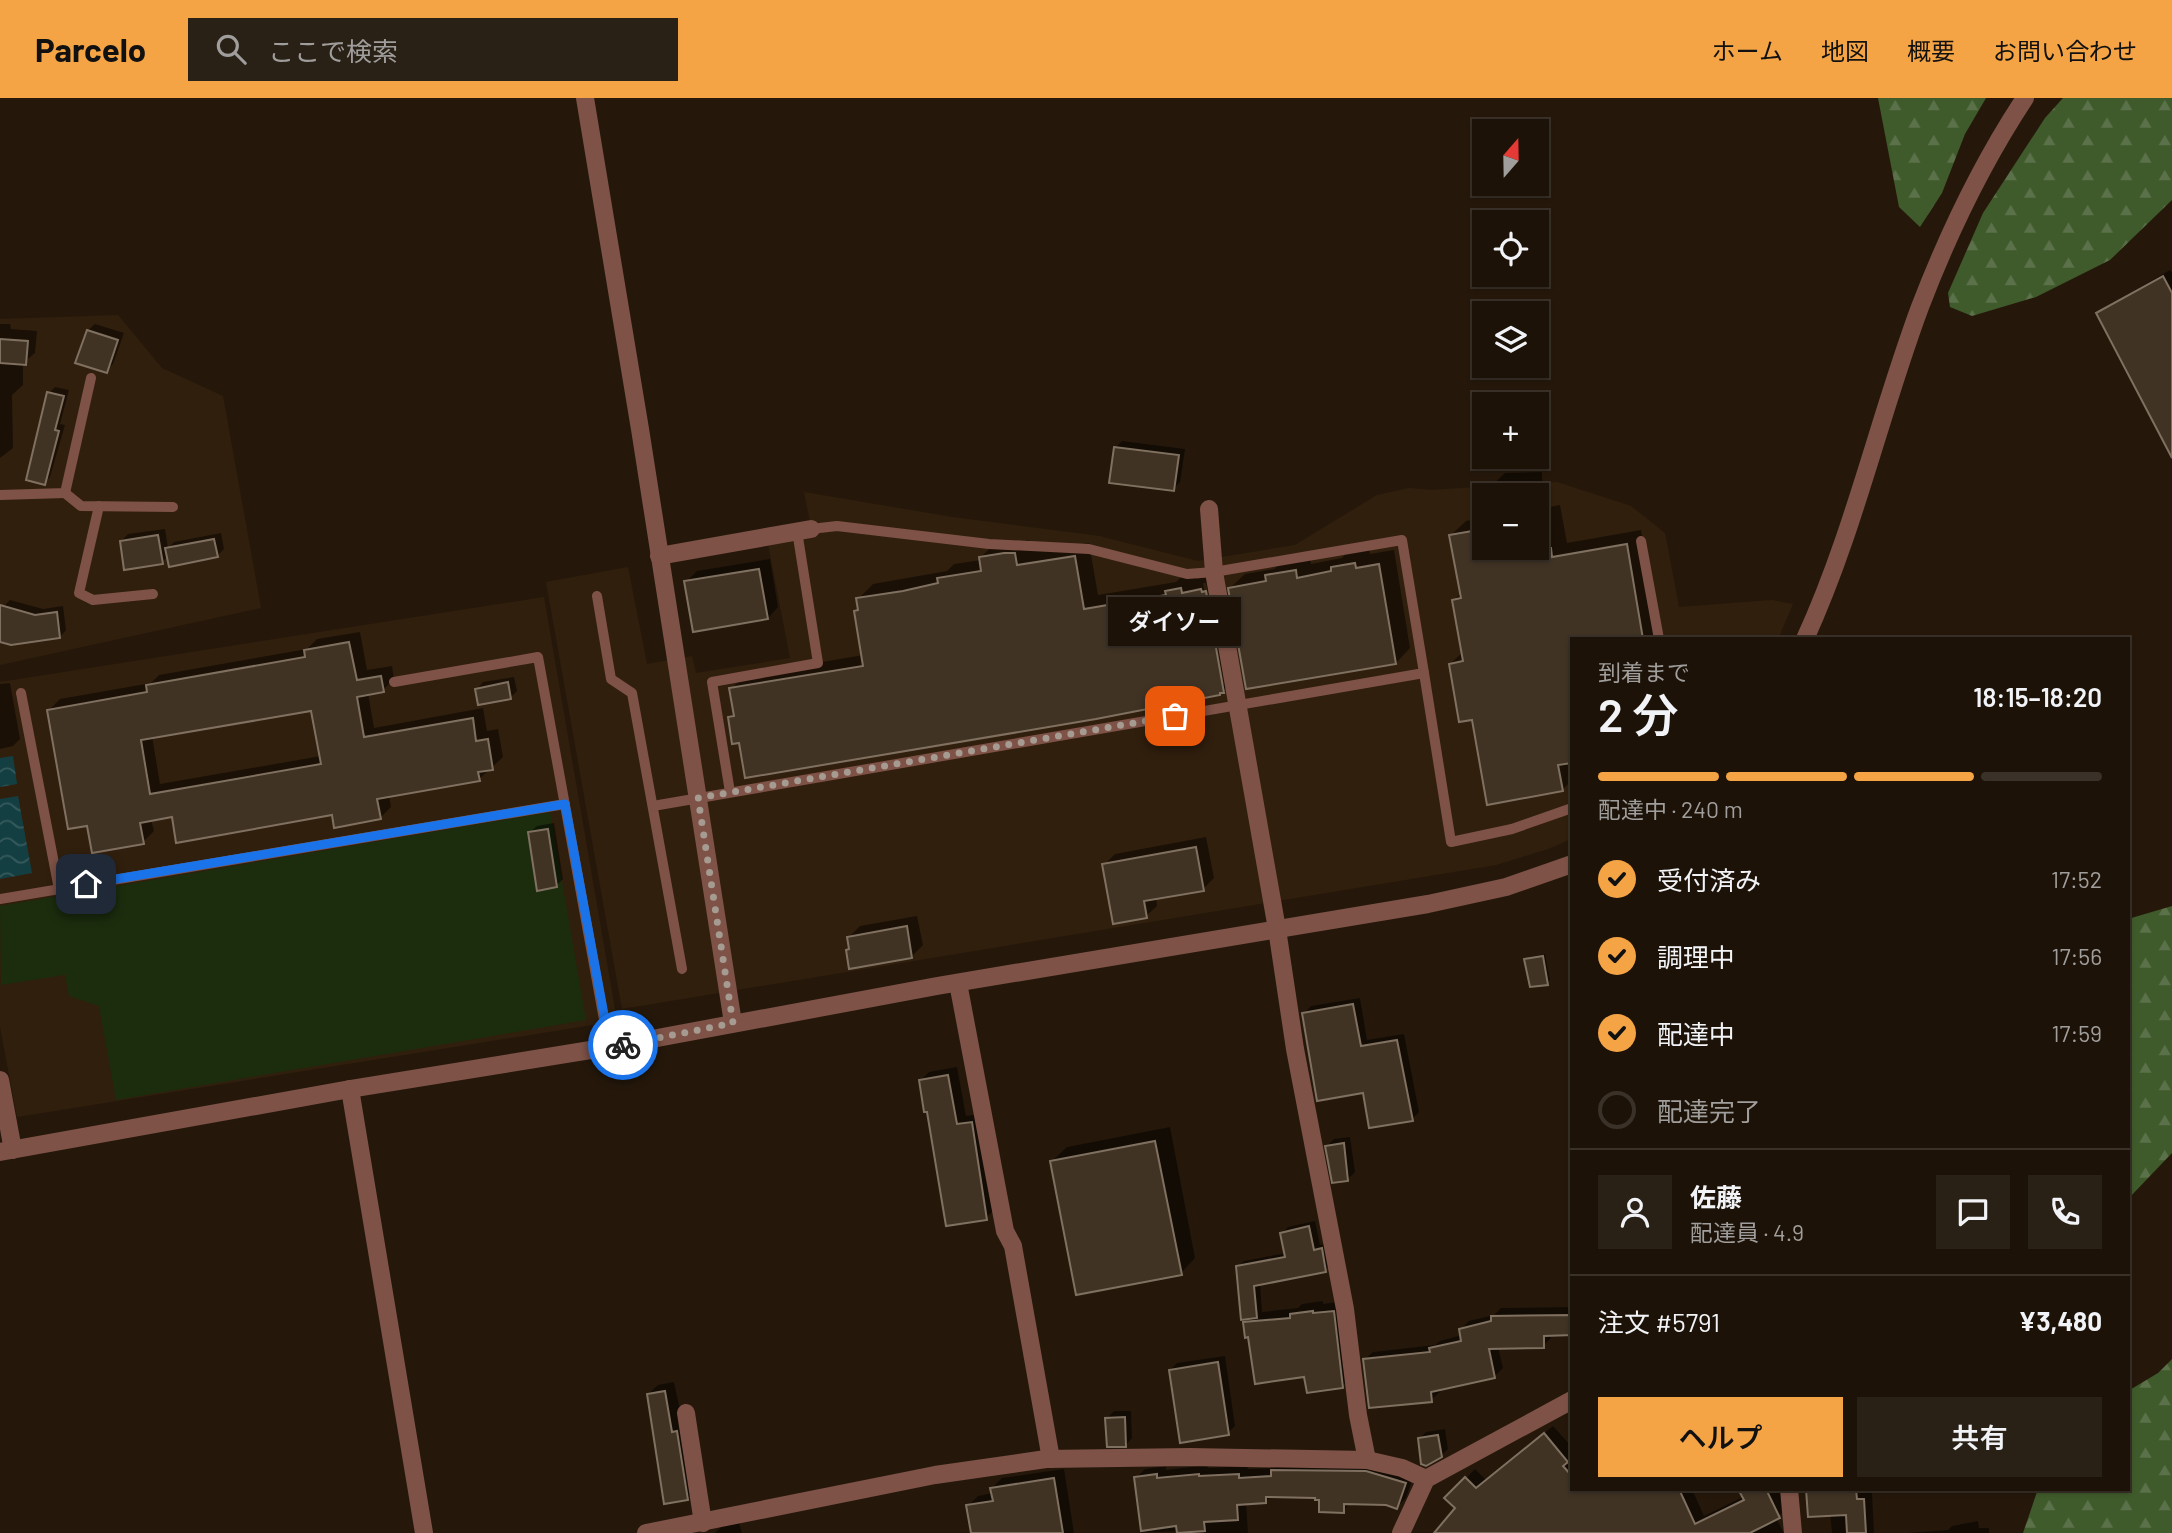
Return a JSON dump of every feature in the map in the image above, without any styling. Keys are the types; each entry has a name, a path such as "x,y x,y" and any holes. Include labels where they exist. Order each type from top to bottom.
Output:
{"street":[{"path":"584,98 733,1023"},
{"path":"1806,637 1843,546 1920,309 1940,257 1988,159 2025,98"},
{"path":"1209,509 1214,572 1298,1062 1345,1309 1358,1415 1367,1460"},
{"path":"659,556 804,530"},
{"path":"0,1080 6,1151 1478,894 1570,865"},
{"path":"958,983 1005,1231 1013,1246 1051,1459"},
{"path":"350,1089 424,1533"},
{"path":"1401,1533 1426,1479 1570,1401"},
{"path":"686,1413 698,1527"},
{"path":"646,1533 698,1527 934,1475 1051,1459 1190,1457 1367,1460 1402,1468 1426,1479"},
{"path":"1789,1491 1793,1533"}],"lane":[{"path":"65,493 91,378"},
{"path":"0,495 65,493 81,506 173,507"},
{"path":"99,506 79,593 93,600 153,594"},
{"path":"730,792 712,682 818,663 804,530 837,526 989,544 1088,549 1187,574 1214,572 1402,540 1451,842 1513,829 1570,809"},
{"path":"1641,541 1659,637"},
{"path":"597,596 611,679 632,693 682,969"},
{"path":"394,682 538,657 610,1047"},
{"path":"653,806 1424,673"},
{"path":"22,693 59,889"},
{"path":"0,899 565,804"}],"shaded area":[{"path":"118,315 162,368 223,396 261,608 0,665 0,319"},
{"path":"1557,482 1631,506 1665,533 1679,607 1772,600 1793,604 1779,637 1570,637 1570,839 1548,849 1496,865 622,1009 546,582 628,567 647,664 692,656 696,673 790,658 768,544 813,536 804,492 952,517 1099,536 1198,561 1295,545 1377,495 1409,488 1431,490 1472,487 1472,560 1549,560 1549,483 1541,483"},
{"path":"544,597 617,1021 17,1117 0,1027 0,682"}],"green space":[{"path":"1878,98 1986,98 1965,134 1942,193 1920,227 1899,207"},
{"path":"2063,98 2172,98 2172,200 2110,260 2036,297 1972,316 1950,307 1948,293 1983,213 2045,118"},
{"path":"550,812 586,1020 116,1100 99,1006 69,996 65,975 1,985 0,906"},
{"path":"2172,906 2172,1153 2130,1197 2130,918"},
{"path":"2172,1359 2172,1533 2023,1533 2037,1491 2130,1491 2130,1390 2158,1373"}],"water":[{"path":"13,756 17,784 0,787 0,758"},
{"path":"18,796 32,873 0,879 0,799"}],"building":[{"path":"2163,276 2172,293 2172,458 2096,313"},
{"path":"87,330 118,340 107,373 75,363"},
{"path":"0,339 28,341 26,365 0,363"},
{"path":"47,392 64,396 55,430 59,431 45,485 26,480"},
{"path":"1114,447 1179,455 1174,491 1109,483"},
{"path":"1472,531 1472,560 1549,560 1549,548 1552,557 1627,544 1643,637 1570,637 1570,763 1558,765 1563,791 1487,805 1472,720 1459,722 1449,664 1463,661 1452,600 1461,598 1449,535"},
{"path":"158,535 163,564 124,570 120,541"},
{"path":"214,539 218,557 169,567 165,548"},
{"path":"1015,553 1017,565 1075,556 1084,609 1166,595 1165,591 1181,588 1182,593 1201,589 1202,592 1206,591 1224,693 1096,719 745,778 739,743 732,744 728,717 734,716 729,688 863,666 854,611 858,610 856,598 903,591 938,583 937,578 981,571 979,557"},
{"path":"1355,563 1356,568 1379,564 1396,664 1246,689 1228,588 1266,581 1265,575 1296,570 1297,578 1331,571 1331,567"},
{"path":"759,569 768,619 693,632 684,581"},
{"path":"0,605 35,615 57,612 60,638 11,645 0,642"},
{"path":"349,642 357,680 381,676 384,692 357,697 364,737 473,718 476,741 488,739 493,770 478,772 480,781 377,799 381,819 334,828 332,815 176,843 172,817 140,823 144,844 92,853 87,826 68,829 47,710 147,692 146,685 305,657 304,650","holes":["311,711 321,764 150,794 141,740"]},
{"path":"508,682 511,699 478,705 475,689"},
{"path":"548,829 557,887 537,891 528,832"},
{"path":"1196,847 1204,891 1144,901 1147,918 1113,924 1102,864"},
{"path":"907,926 912,958 849,969 847,937"},
{"path":"1543,956 1548,985 1530,987 1524,959"},
{"path":"1353,1004 1361,1046 1397,1040 1413,1121 1369,1128 1363,1093 1317,1101 1302,1013"},
{"path":"948,1075 957,1124 972,1122 987,1220 946,1226 919,1080"},
{"path":"1155,1141 1182,1275 1076,1295 1050,1161"},
{"path":"1344,1143 1348,1181 1332,1183 1325,1146"},
{"path":"1309,1226 1314,1250 1322,1248 1326,1272 1254,1286 1257,1318 1241,1320 1236,1266 1285,1257 1280,1233"},
{"path":"1334,1311 1343,1388 1307,1393 1304,1377 1255,1384 1243,1322 1290,1318 1290,1314"},
{"path":"1570,1315 1570,1335 1544,1336 1544,1348 1489,1349 1495,1378 1431,1392 1432,1402 1369,1408 1363,1359 1430,1352 1429,1348 1461,1341 1459,1329 1491,1321 1491,1316"},
{"path":"1218,1362 1229,1435 1180,1443 1169,1370"},
{"path":"665,1391 672,1432 677,1431 688,1500 664,1504 647,1394"},
{"path":"1125,1417 1126,1447 1107,1447 1105,1418"},
{"path":"1544,1433 1568,1462 1563,1466 1570,1474 1570,1491 1680,1491 1695,1524 1744,1500 1739,1491 1767,1491 1780,1518 1750,1533 1434,1533 1455,1508 1444,1498 1465,1477 1476,1488"},
{"path":"1438,1435 1442,1457 1426,1466 1421,1464 1418,1438"},
{"path":"1271,1470 1366,1471 1406,1483 1397,1509 1386,1505 1344,1504 1344,1513 1319,1512 1319,1500 1315,1498 1266,1497 1266,1503 1237,1505 1238,1520 1204,1522 1205,1531 1177,1533 1176,1526 1141,1531 1134,1477 1157,1474 1157,1478 1239,1474 1239,1478 1271,1476"},
{"path":"1054,1478 1063,1533 971,1533 966,1505 993,1501 990,1488"},
{"path":"1806,1491 1856,1491 1857,1499 1864,1499 1866,1533 1847,1533 1846,1515 1808,1517"}],"way so far":[{"path":"623,1045 733,1023 698,798 1175,716"}],"place":[{"name":"ダイソー","path":"1175,716"}],"route":[{"path":"86,884 565,804 610,1047 623,1045"}]}
